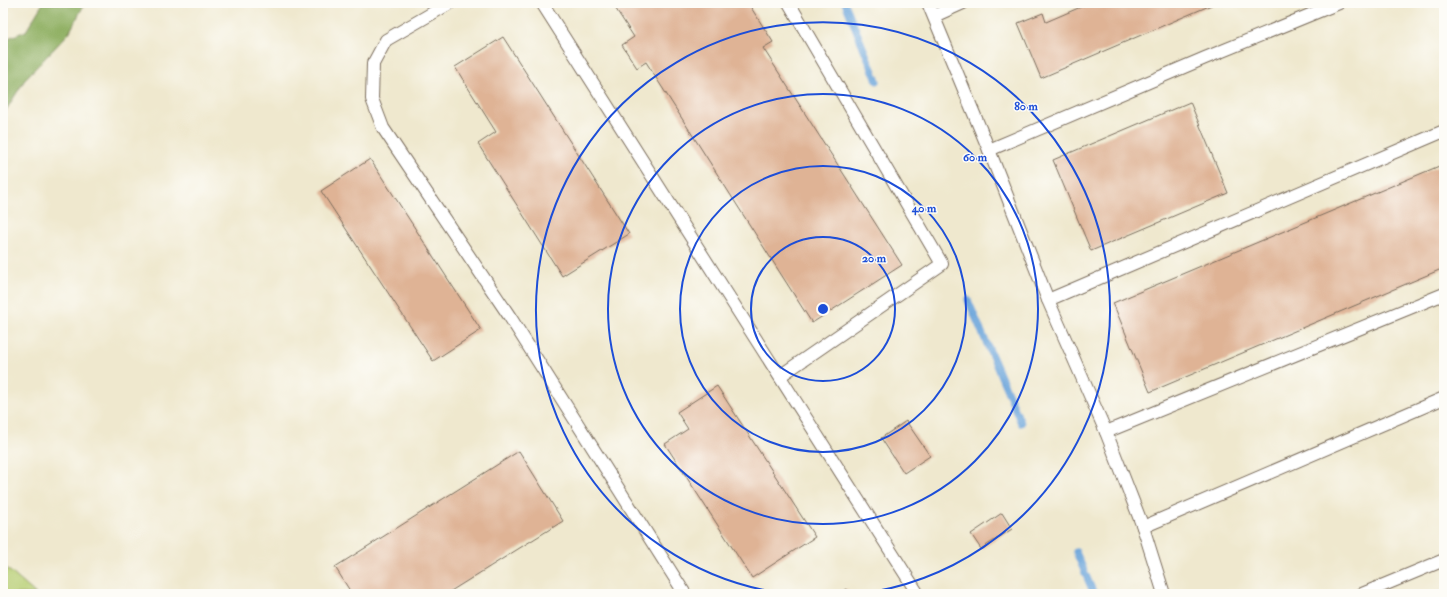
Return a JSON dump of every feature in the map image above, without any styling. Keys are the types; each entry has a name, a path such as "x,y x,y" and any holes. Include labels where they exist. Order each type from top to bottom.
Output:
{"lane":[{"path":"450,3 386,40 373,64 372,98 383,128 510,317 685,594"},
{"path":"542,3 918,594"},
{"path":"780,376 942,264 789,3"},
{"path":"928,3 989,150 1048,300 1106,432 1143,527 1164,594"},
{"path":"934,16 963,3"},
{"path":"989,150 1339,3"},
{"path":"1048,300 1444,131"},
{"path":"1106,432 1444,294"},
{"path":"1143,527 1444,398"},
{"path":"1362,594 1444,560"}],"green space":[{"path":"43,3 85,3 69,33 26,78 3,115 3,40 26,31"},
{"path":"3,565 36,594 3,594"}],"building":[{"path":"612,3 748,3 773,42 763,48 902,265 812,323 646,62 637,68 622,45 634,37"},
{"path":"1090,3 1216,3 1041,78 1018,23 1043,13 1046,22"},
{"path":"503,37 629,234 562,276 478,144 496,132 455,67"},
{"path":"1190,102 1228,193 1091,251 1053,160"},
{"path":"370,159 481,330 433,361 321,191"},
{"path":"1444,164 1444,268 1150,392 1113,303"},
{"path":"717,386 815,537 752,578 665,444 688,429 677,412"},
{"path":"906,421 930,456 904,473 881,438"},
{"path":"519,451 563,521 446,594 352,594 335,567"},
{"path":"1002,513 1012,529 981,549 971,534"},
{"path":"847,589 850,594 839,594"}],"waterway":[{"path":"845,3 877,81"},
{"path":"968,300 1021,423"},
{"path":"1076,552 1094,594"}]}
